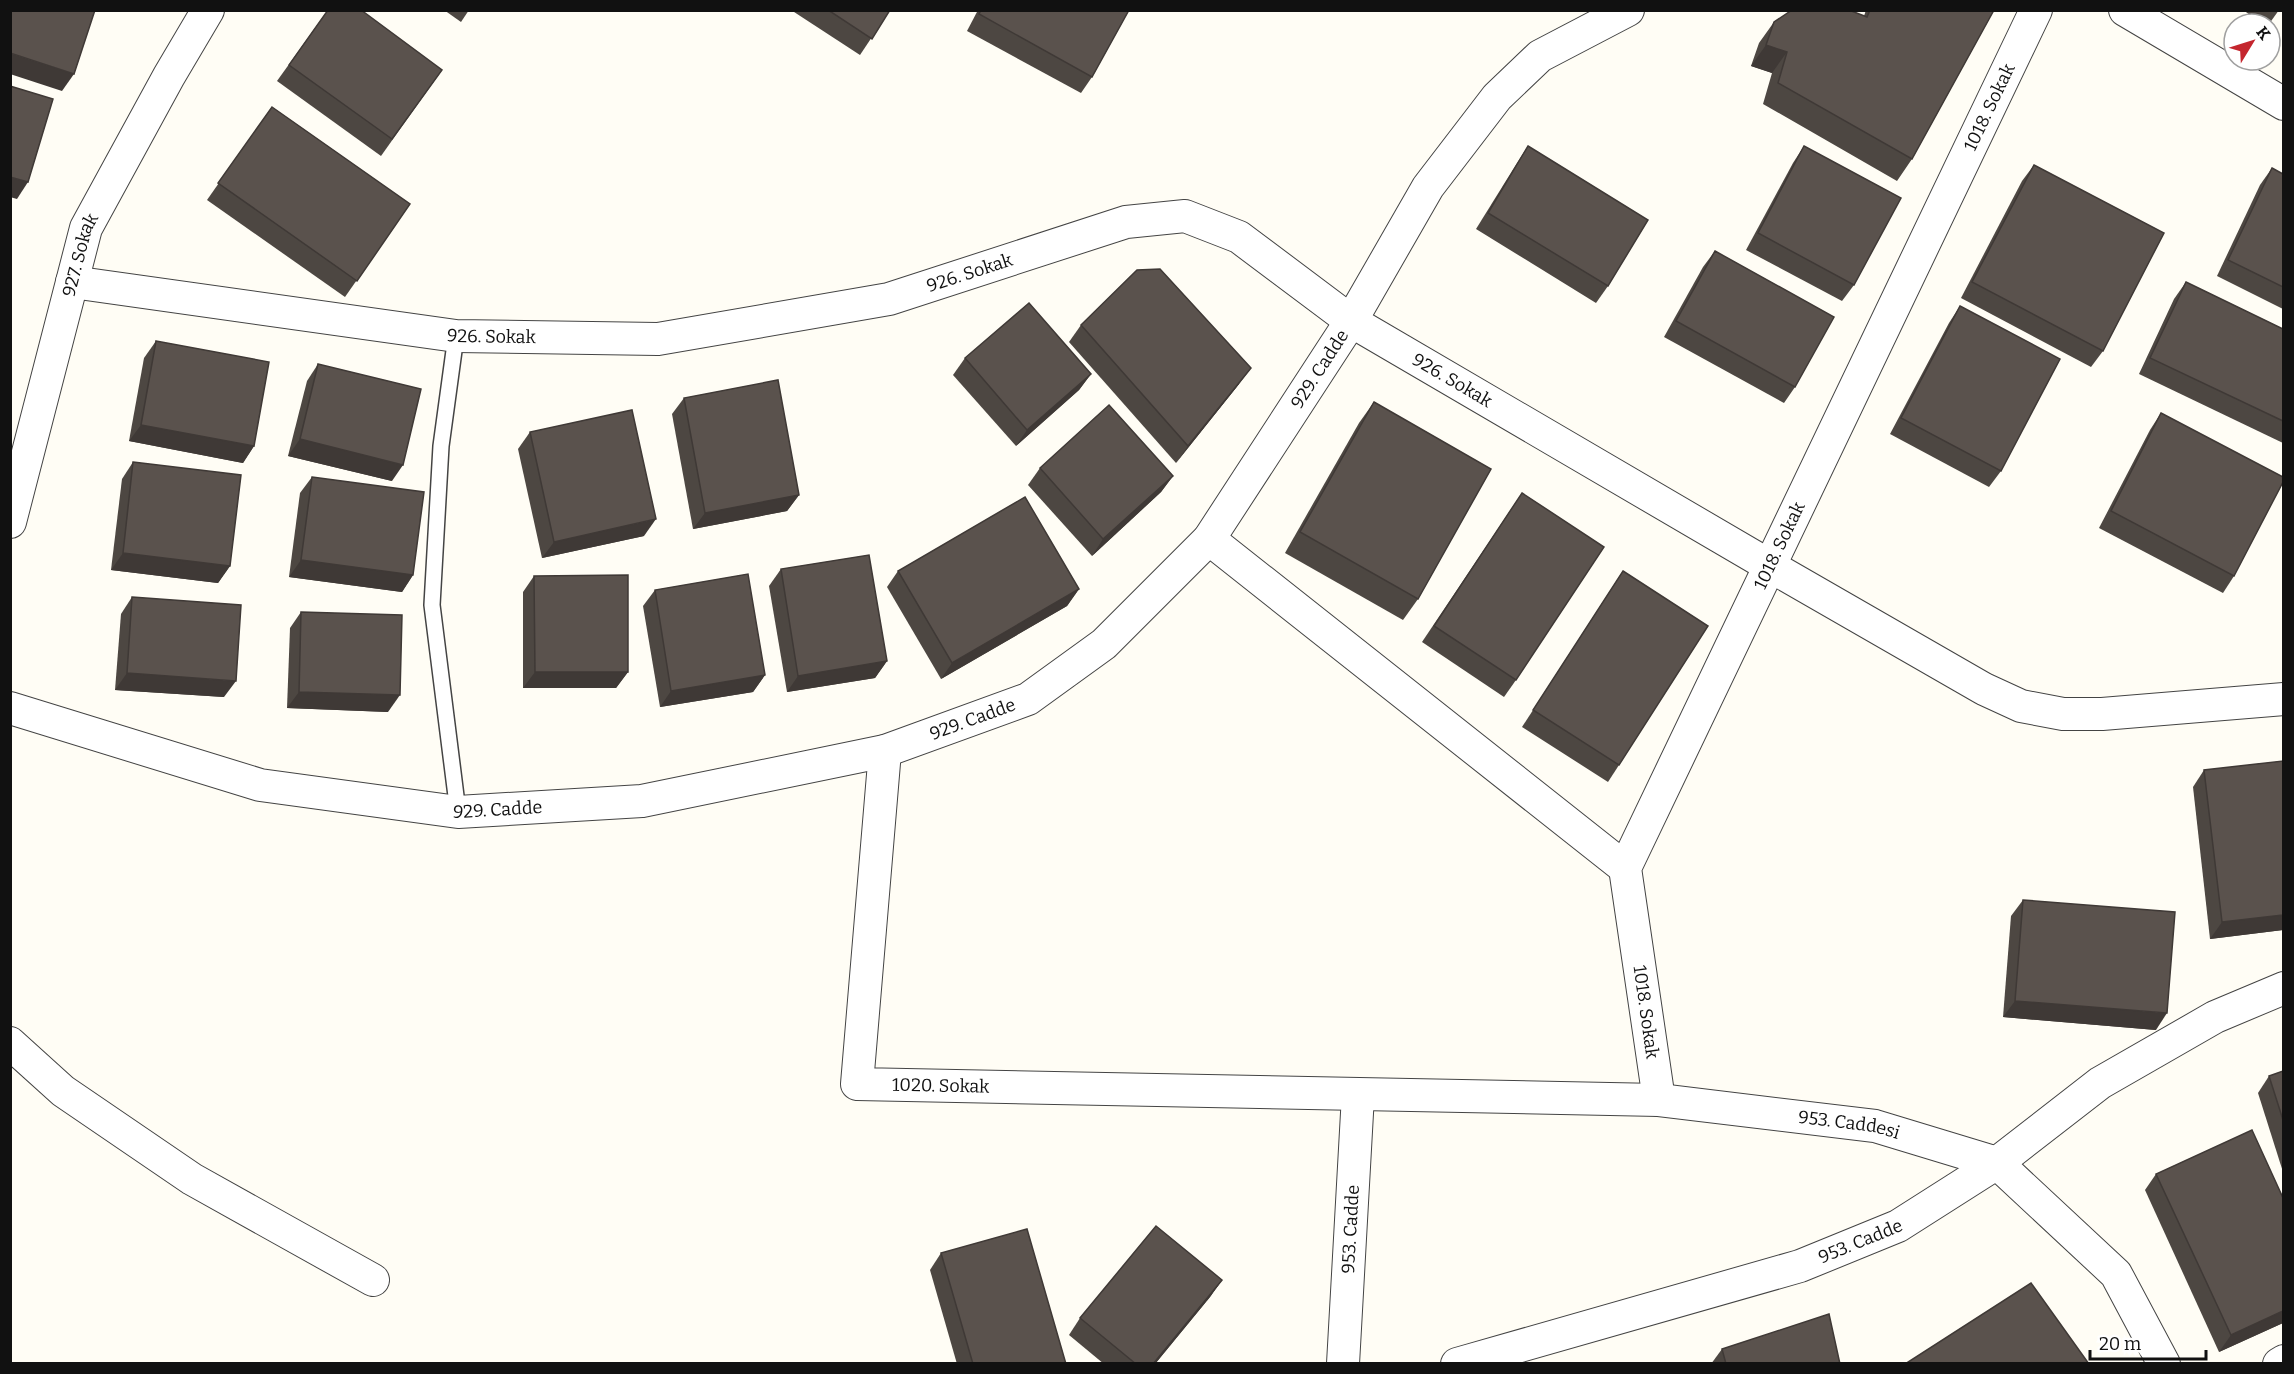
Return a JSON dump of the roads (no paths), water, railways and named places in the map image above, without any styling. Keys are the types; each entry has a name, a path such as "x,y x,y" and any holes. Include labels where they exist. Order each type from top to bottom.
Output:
{"street":[{"name":"927. Sokak","path":"10,522 86,228 169,76 208,10"},
{"name":"929. Cadde","path":"10,708 260,785 458,812 642,801 885,752 1028,699 1104,644 1209,539 1350,321 1428,187 1497,97 1540,56 1628,10"},
{"name":"1018. Sokak","path":"1659,1100 1624,868 2036,10"},
{"path":"2125,10 2283,104"},
{"name":"926. Sokak","path":"72,282 456,336 658,339 889,299 1126,222 1185,216 1239,237 1350,321 1984,689 2021,706 2063,714 2102,714 2283,699"},
{"path":"1209,539 1624,868"},
{"name":"1020. Sokak","path":"885,752 857,1084 1358,1095"},
{"path":"2164,1364 2116,1274 1997,1163 2100,1083 2215,1017 2283,988"},
{"path":"10,1043 63,1091 192,1179 373,1280"},
{"name":"953. Caddesi","path":"1358,1095 1659,1100 1875,1126 1997,1163"},
{"name":"953. Cadde","path":"1343,1364 1358,1095"},
{"name":"953. Cadde","path":"1476,1361 1800,1266 1898,1226 1997,1163"},
{"path":"2279,1364 2283,1361"}],"lane":[{"path":"456,336 441,446 432,605 458,812"}]}
